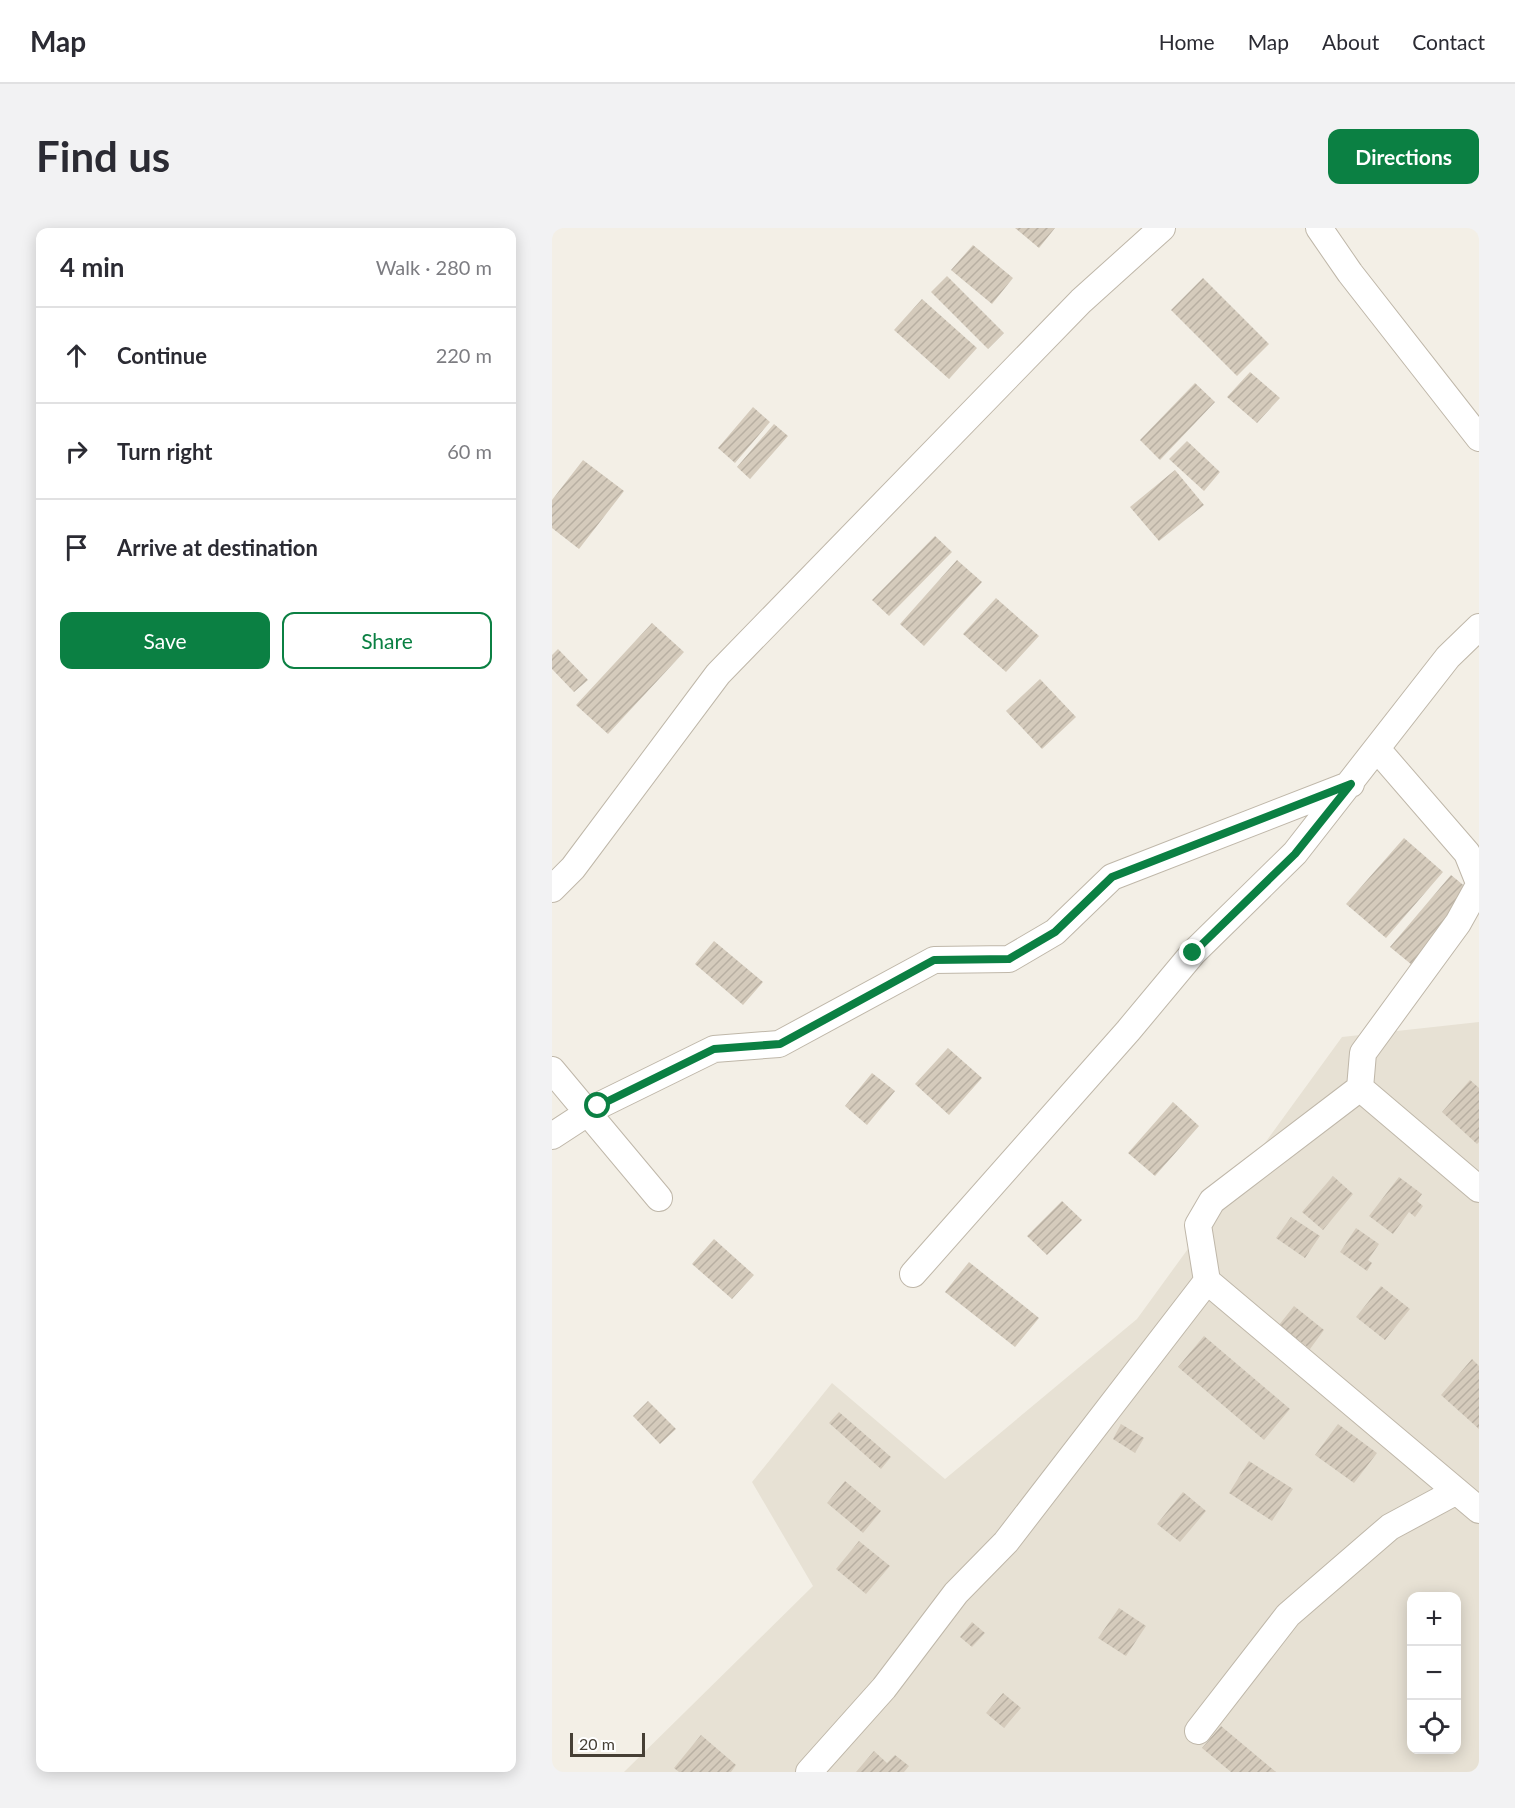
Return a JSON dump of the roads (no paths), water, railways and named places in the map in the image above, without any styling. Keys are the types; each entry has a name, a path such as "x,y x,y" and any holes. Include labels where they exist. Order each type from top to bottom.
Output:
{"street":[{"path":"552,889 573,868 718,674 1081,301 1162,228"},
{"path":"1319,228 1350,273 1479,438"},
{"path":"913,1274 1128,1031 1193,953 1295,854 1448,657 1479,627"},
{"path":"1377,749 1467,853 1479,884 1458,922 1364,1053 1360,1088 1212,1201 1198,1225 1207,1281 1479,1510"},
{"path":"552,1136 587,1113 714,1049 780,1044 934,960 1009,959 1055,932 1112,877 1351,784"},
{"path":"552,1070 659,1198"},
{"path":"1360,1088 1479,1189"},
{"path":"809,1772 884,1688 956,1593 1006,1542 1207,1281"},
{"path":"1198,1731 1288,1616 1390,1527 1455,1492"}]}
